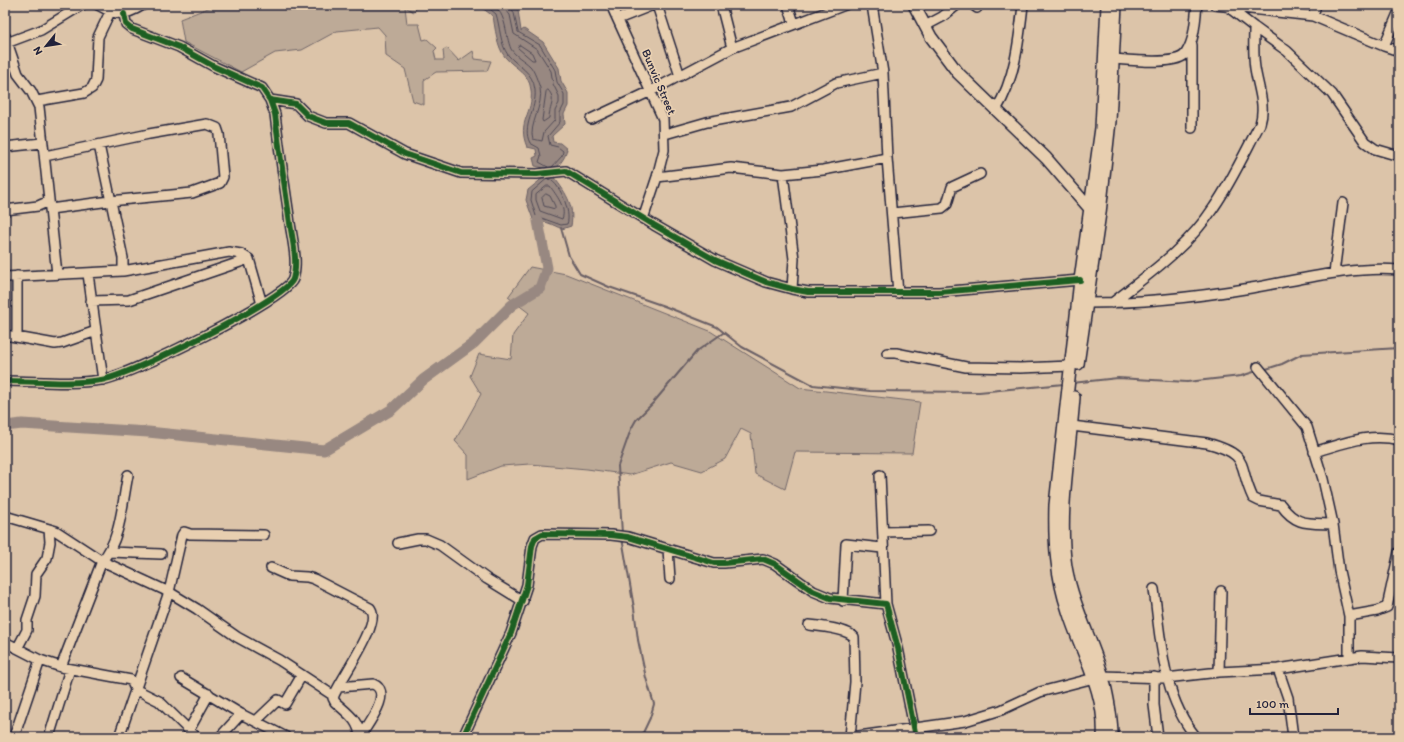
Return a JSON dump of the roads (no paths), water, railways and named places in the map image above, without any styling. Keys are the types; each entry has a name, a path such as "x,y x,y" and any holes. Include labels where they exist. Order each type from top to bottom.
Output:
{"main road":[{"path":"914,5 942,53 958,73 1046,158 1096,211"},
{"path":"1103,737 1103,715 1098,677 1068,611 1055,560 1055,505 1072,385 1087,303 1096,211 1107,5"},
{"path":"1112,737 1112,721 1073,596 1066,568 1064,542 1066,487 1072,426 1071,366 1080,280 1096,211 1110,121 1116,5"}],"street":[{"path":"56,274 50,205 37,101 18,74 7,39 41,30 82,5"},
{"path":"98,5 110,12 124,14 143,5"},
{"name":"Bunvic Street","path":"611,5 663,119 665,134 664,150 644,219"},
{"path":"618,19 653,5"},
{"path":"656,5 680,76"},
{"path":"721,5 732,48"},
{"path":"788,5 794,23"},
{"path":"591,119 651,91 732,48 794,23 845,5"},
{"path":"872,5 883,74 887,158 898,293"},
{"path":"926,26 942,17 957,5"},
{"path":"996,110 1007,89 1019,43 1023,5"},
{"path":"1192,128 1192,42 1197,5"},
{"path":"1215,5 1228,7 1260,7 1313,16 1399,51"},
{"path":"1313,16 1316,5"},
{"path":"1228,7 1287,51 1328,90 1365,142 1375,149 1399,156"},
{"path":"1384,46 1399,11"},
{"path":"37,101 84,93 92,88 96,80 98,37 110,12"},
{"path":"5,380 45,381 66,384 103,380 132,370 165,355 262,304 288,286 292,280 294,263 275,114 270,100 262,88 215,67 179,47 132,29 126,24 124,14"},
{"path":"1112,303 1168,260 1203,222 1214,207 1260,124 1263,114 1254,66 1254,27"},
{"path":"1114,59 1145,62 1177,60 1186,55 1192,42"},
{"path":"665,134 707,122 791,107 836,83 883,74"},
{"path":"270,100 296,104 308,116 326,123 349,123 406,154 461,173 537,174 561,171 734,269 766,282 792,289 808,292 939,292 1080,280"},
{"path":"5,210 192,193 220,183 223,177 219,134 217,128 207,124 44,156"},
{"path":"5,147 42,143"},
{"path":"99,145 123,258 123,271"},
{"path":"657,176 731,168 782,174 824,170 887,158"},
{"path":"782,174 793,252 792,289"},
{"path":"892,213 942,208 947,204 952,187 980,174"},
{"path":"1334,273 1343,203"},
{"path":"5,277 88,274 123,271 229,252 241,254 248,259 262,304"},
{"path":"92,301 128,300 248,259"},
{"path":"1087,303 1112,303 1210,294 1334,273 1399,270"},
{"path":"88,274 103,380"},
{"path":"16,337 18,276"},
{"path":"5,335 55,344 96,331"},
{"path":"887,353 896,353 966,367 1020,368 1071,366"},
{"path":"1258,367 1307,426 1333,524 1339,571 1349,616 1348,657"},
{"path":"1072,426 1208,443 1220,446 1231,451 1240,459 1253,498 1259,501 1280,505 1289,516 1298,522 1333,524"},
{"path":"1314,452 1372,437 1386,436 1399,440"},
{"path":"49,737 65,668 102,561 110,552 118,525 128,475"},
{"path":"880,475 883,532 882,548 886,604 898,648 915,733"},
{"path":"5,516 60,533 102,561 169,592 201,611 237,637 302,675 334,696"},
{"path":"18,647 27,630 27,620 35,596 36,574 47,558 50,542 49,529"},
{"path":"883,532 929,531"},
{"path":"118,737 169,592 182,535 184,532 264,535"},
{"path":"463,737 511,633 523,601 527,585 532,546 535,538 542,534 611,535 628,537 714,563 737,563 763,560 775,564 814,592 830,598 886,604"},
{"path":"398,543 422,539 440,545 487,579 523,601"},
{"path":"843,600 846,544 882,548"},
{"path":"668,549 670,580"},
{"path":"110,552 161,554"},
{"path":"1349,616 1377,611 1384,609 1387,606 1399,552"},
{"path":"271,568 289,576 307,577 314,580 370,608 373,612 374,616 366,637 334,696 335,702 356,722 360,737"},
{"path":"1154,589 1166,678 1177,706 1196,737"},
{"path":"1219,672 1221,591"},
{"path":"809,625 838,630 851,634 854,637 856,737 915,733 973,719 1001,710 1040,692 1098,677 1166,678 1219,672 1278,669 1348,657 1374,655 1399,658"},
{"path":"5,642 18,647 40,660 65,668 126,678 134,683 135,689"},
{"path":"14,737 40,660"},
{"path":"1278,669 1288,698 1293,737"},
{"path":"256,721 278,700 285,704 302,675"},
{"path":"180,678 241,714 286,737"},
{"path":"1154,678 1154,705 1158,737"},
{"path":"339,687 373,684 379,686 381,690 382,696 380,704 360,737"},
{"path":"135,689 159,701 196,737"},
{"path":"189,730 209,694"},
{"path":"220,737 241,714"}],"water":[{"path":"478,5 512,5 518,10 521,31 524,29 543,42 559,68 561,81 568,93 568,106 564,114 565,124 552,136 553,142 560,143 567,149 565,157 552,175 568,199 572,211 571,226 562,229 544,222 534,222 526,200 528,190 544,177 544,168 535,166 533,158 537,156 536,149 527,147 524,138 524,124 531,98 530,84 525,75 502,53 493,16"}],"waterway":[{"path":"5,426 22,424 148,432 324,450 391,410 423,380 474,343 512,305 540,288 547,268 538,221"},
{"path":"561,228 569,256 580,274 609,287 664,306 717,327 742,347 813,385 870,391 979,392 1064,384"},
{"path":"622,534 618,466 631,429 636,420 653,403 697,351 723,333"},
{"path":"1263,370 1282,364 1302,354 1399,348"},
{"path":"1072,383 1118,378 1187,382 1241,376 1257,371"},
{"path":"622,538 638,640 646,678 654,704 650,718 641,737"}]}
